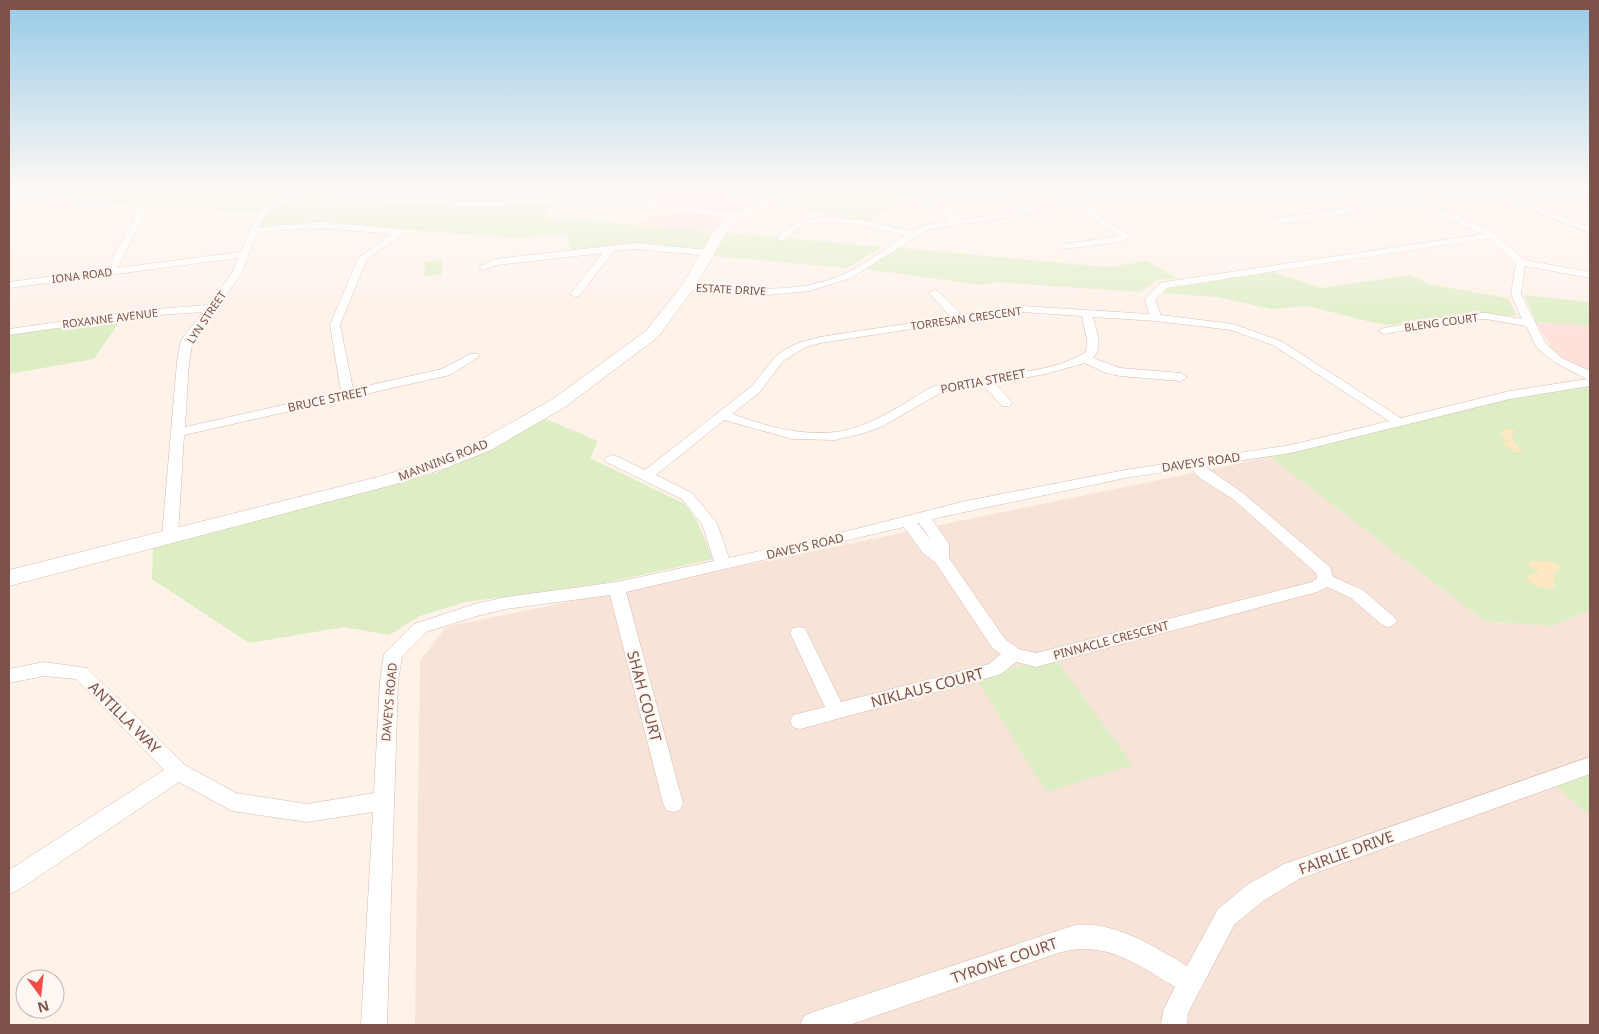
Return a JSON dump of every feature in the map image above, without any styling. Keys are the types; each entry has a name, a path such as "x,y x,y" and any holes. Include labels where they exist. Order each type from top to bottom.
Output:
{"street":[{"path":"110,272 128,239"},
{"name":"LYN STREET","path":"170,536 183,362 188,340 237,273 251,239"},
{"path":"348,394 335,325 363,258 390,239"},
{"name":"MANNING ROAD","path":"9,578 389,480 439,464 484,446 559,402 652,334 688,287 717,239"},
{"name":"ESTATE DRIVE","path":"688,287 765,291 826,283 861,268 906,239"},
{"path":"1065,247 1120,239"},
{"path":"1156,318 1150,299 1164,285 1464,239"},
{"path":"1497,239 1521,262 1590,275"},
{"path":"483,267 495,262 636,246 708,253"},
{"path":"575,294 612,248"},
{"name":"IONA ROAD","path":"9,284 245,254"},
{"path":"1521,262 1516,294 1529,323 1546,352 1590,376"},
{"path":"934,293 959,318"},
{"name":"ROXANNE AVENUE","path":"9,332 143,313 211,308"},
{"name":"TORRESAN CRESCENT","path":"647,476 756,389 779,359 802,345 820,340 1022,309 1156,318 1233,327 1264,337 1399,422"},
{"path":"1087,314 1093,346 1092,353 1086,359 1110,370 1120,372 1182,377"},
{"name":"BLENG COURT","path":"1384,331 1469,316 1486,316 1529,323"},
{"name":"BRUCE STREET","path":"178,432 446,372 474,356"},
{"name":"PORTIA STREET","path":"724,416 794,437 837,436 870,428 938,389 1066,366 1086,359"},
{"path":"985,380 1006,403"},
{"name":"DAVEYS ROAD","path":"374,1025 389,682 394,654 420,628 475,610 506,603 617,588 840,538 915,518 1125,474 1291,449 1510,395 1590,382"},
{"path":"611,460 687,496 709,523 723,564"},
{"path":"1200,462 1206,476 1238,496 1324,571 1326,580 1357,594 1388,621"},
{"name":"PINNACLE CRESCENT","path":"915,518 929,549 941,558 999,644 1013,654 1036,660 1317,586 1326,580"},
{"name":"SHAH COURT","path":"617,588 673,803"},
{"path":"799,633 836,711"},
{"name":"NIKLAUS COURT","path":"800,721 995,669 1013,654"},
{"name":"ANTILLA WAY","path":"9,676 44,669 81,673 178,771 232,802 307,812 383,801"},
{"name":"FAIRLIE DRIVE","path":"1174,1025 1176,1011 1226,917 1255,893 1292,871 1590,765"},
{"path":"9,883 178,771"},
{"name":"TYRONE COURT","path":"812,1025 1058,941 1080,936 1108,940 1140,952 1191,982"}],"shaded area":[{"path":"1536,322 1590,326 1590,371 1563,358 1552,349"},
{"path":"1270,457 1484,621 1552,626 1590,610 1590,1025 415,1025 420,661 446,627"}],"green space":[{"path":"568,239 710,239 703,250 639,244 572,250"},
{"path":"724,239 797,239 882,247 846,268 713,256"},
{"path":"898,248 1108,267 1147,261 1177,278 1158,280 1140,292 996,282 980,285 866,269"},
{"path":"442,260 442,274 424,276 425,262"},
{"path":"1270,271 1322,288 1411,275 1432,285 1508,298 1516,315 1465,313 1392,325 1375,323 1308,306 1272,309 1217,297 1161,293 1170,286"},
{"path":"1524,295 1590,302 1590,326 1536,322"},
{"path":"122,318 94,359 9,374 9,334"},
{"path":"1590,381 1590,610 1552,626 1484,621 1270,457 1504,396"},
{"path":"546,419 598,441 590,458 685,504 698,523 713,559 605,583 465,602 420,616 389,635 344,627 249,643 152,579 153,546 436,473 495,447"},
{"path":"1055,658 1133,765 1046,792 976,678"},
{"path":"1590,765 1590,816 1548,779"}],"sand":[{"path":"1509,429 1515,430 1511,438 1523,452 1512,452 1512,448 1506,447 1502,443 1507,442 1500,432"},
{"path":"1531,561 1553,562 1560,566 1561,568 1554,574 1555,579 1552,582 1556,586 1554,588 1540,587 1527,580 1529,574 1541,574 1531,568 1529,563"}]}
